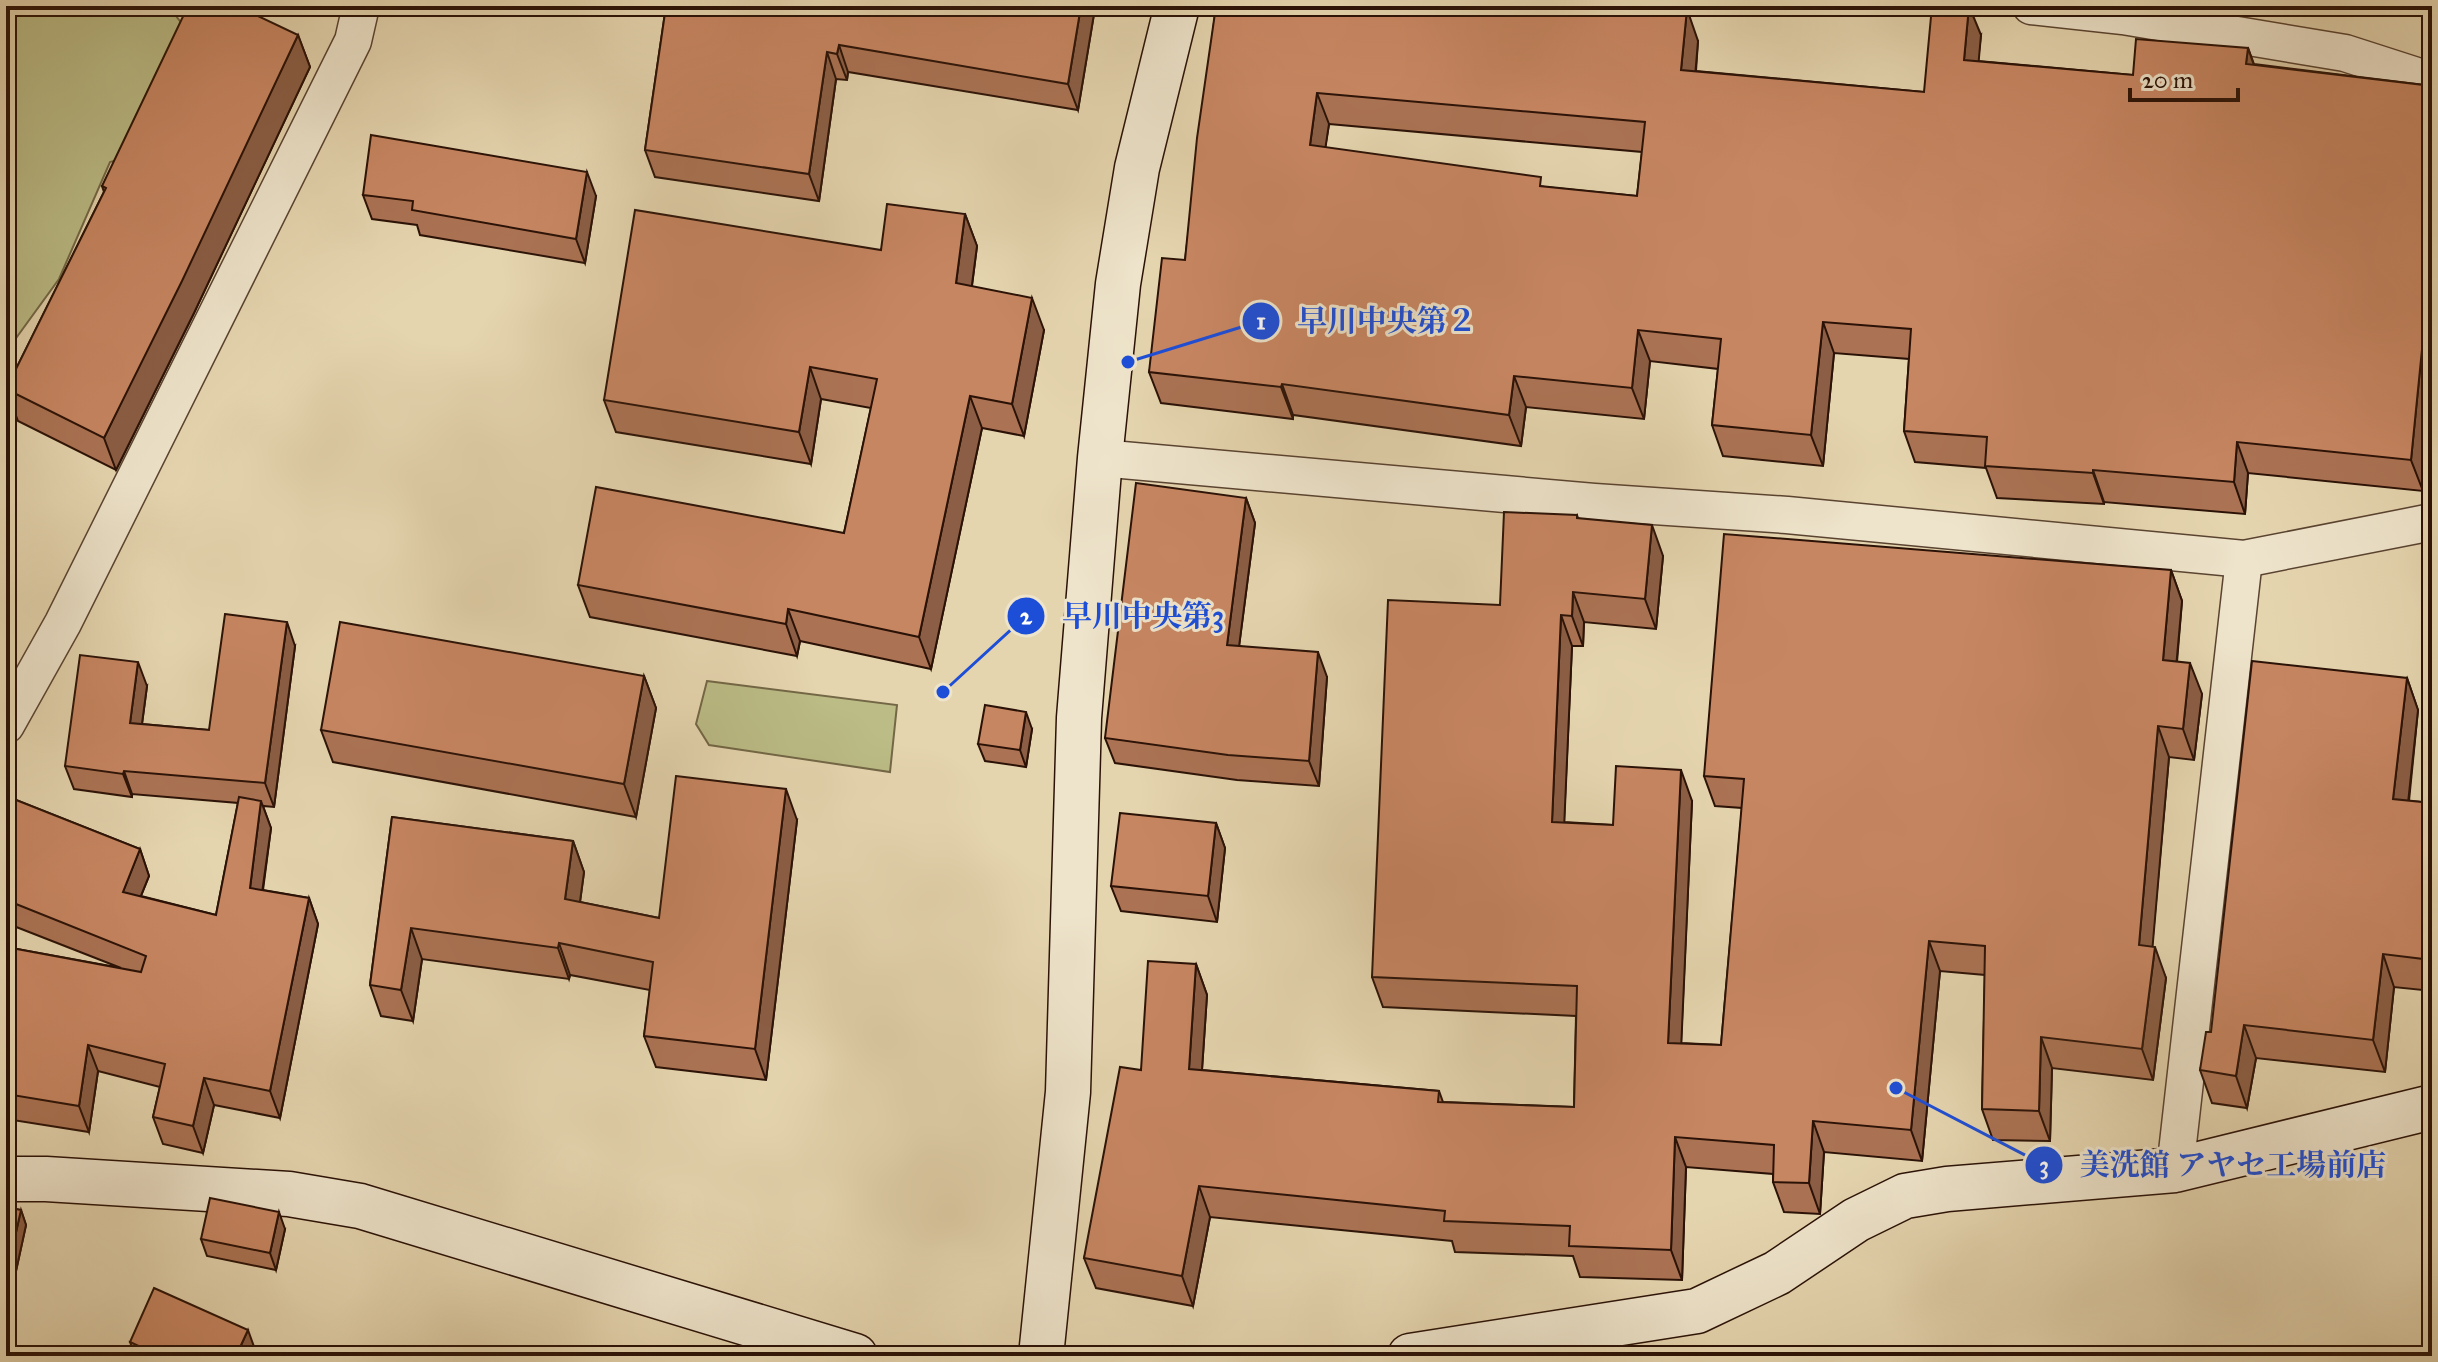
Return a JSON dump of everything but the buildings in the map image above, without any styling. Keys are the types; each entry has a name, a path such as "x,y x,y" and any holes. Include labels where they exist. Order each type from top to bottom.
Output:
{"street":[{"path":"6,725 63,623 353,41 361,6"},
{"path":"1041,1356 1068,1092 1079,718 1100,458 1118,284 1137,168 1177,6"},
{"path":"2031,6 2123,16 2345,53 2432,81"},
{"path":"1100,458 1787,515 2244,559 2432,522"},
{"path":"2175,1170 2244,559"},
{"path":"1410,1356 1697,1311 1777,1273 1856,1220 1905,1196 1947,1189 2175,1170 2432,1107"},
{"path":"6,1179 289,1194 360,1206 855,1356"}],"green space":[{"path":"6,6 168,6 183,25 128,157 110,162 59,279 11,345 6,345"},
{"path":"707,681 897,705 890,772 709,745 696,724"}],"place":[{"name":"早川中央第２","path":"1128,362"},
{"name":"早川中央第3","path":"943,692"},
{"name":"美洗館 アヤセ工場前店","path":"1896,1088"}]}
